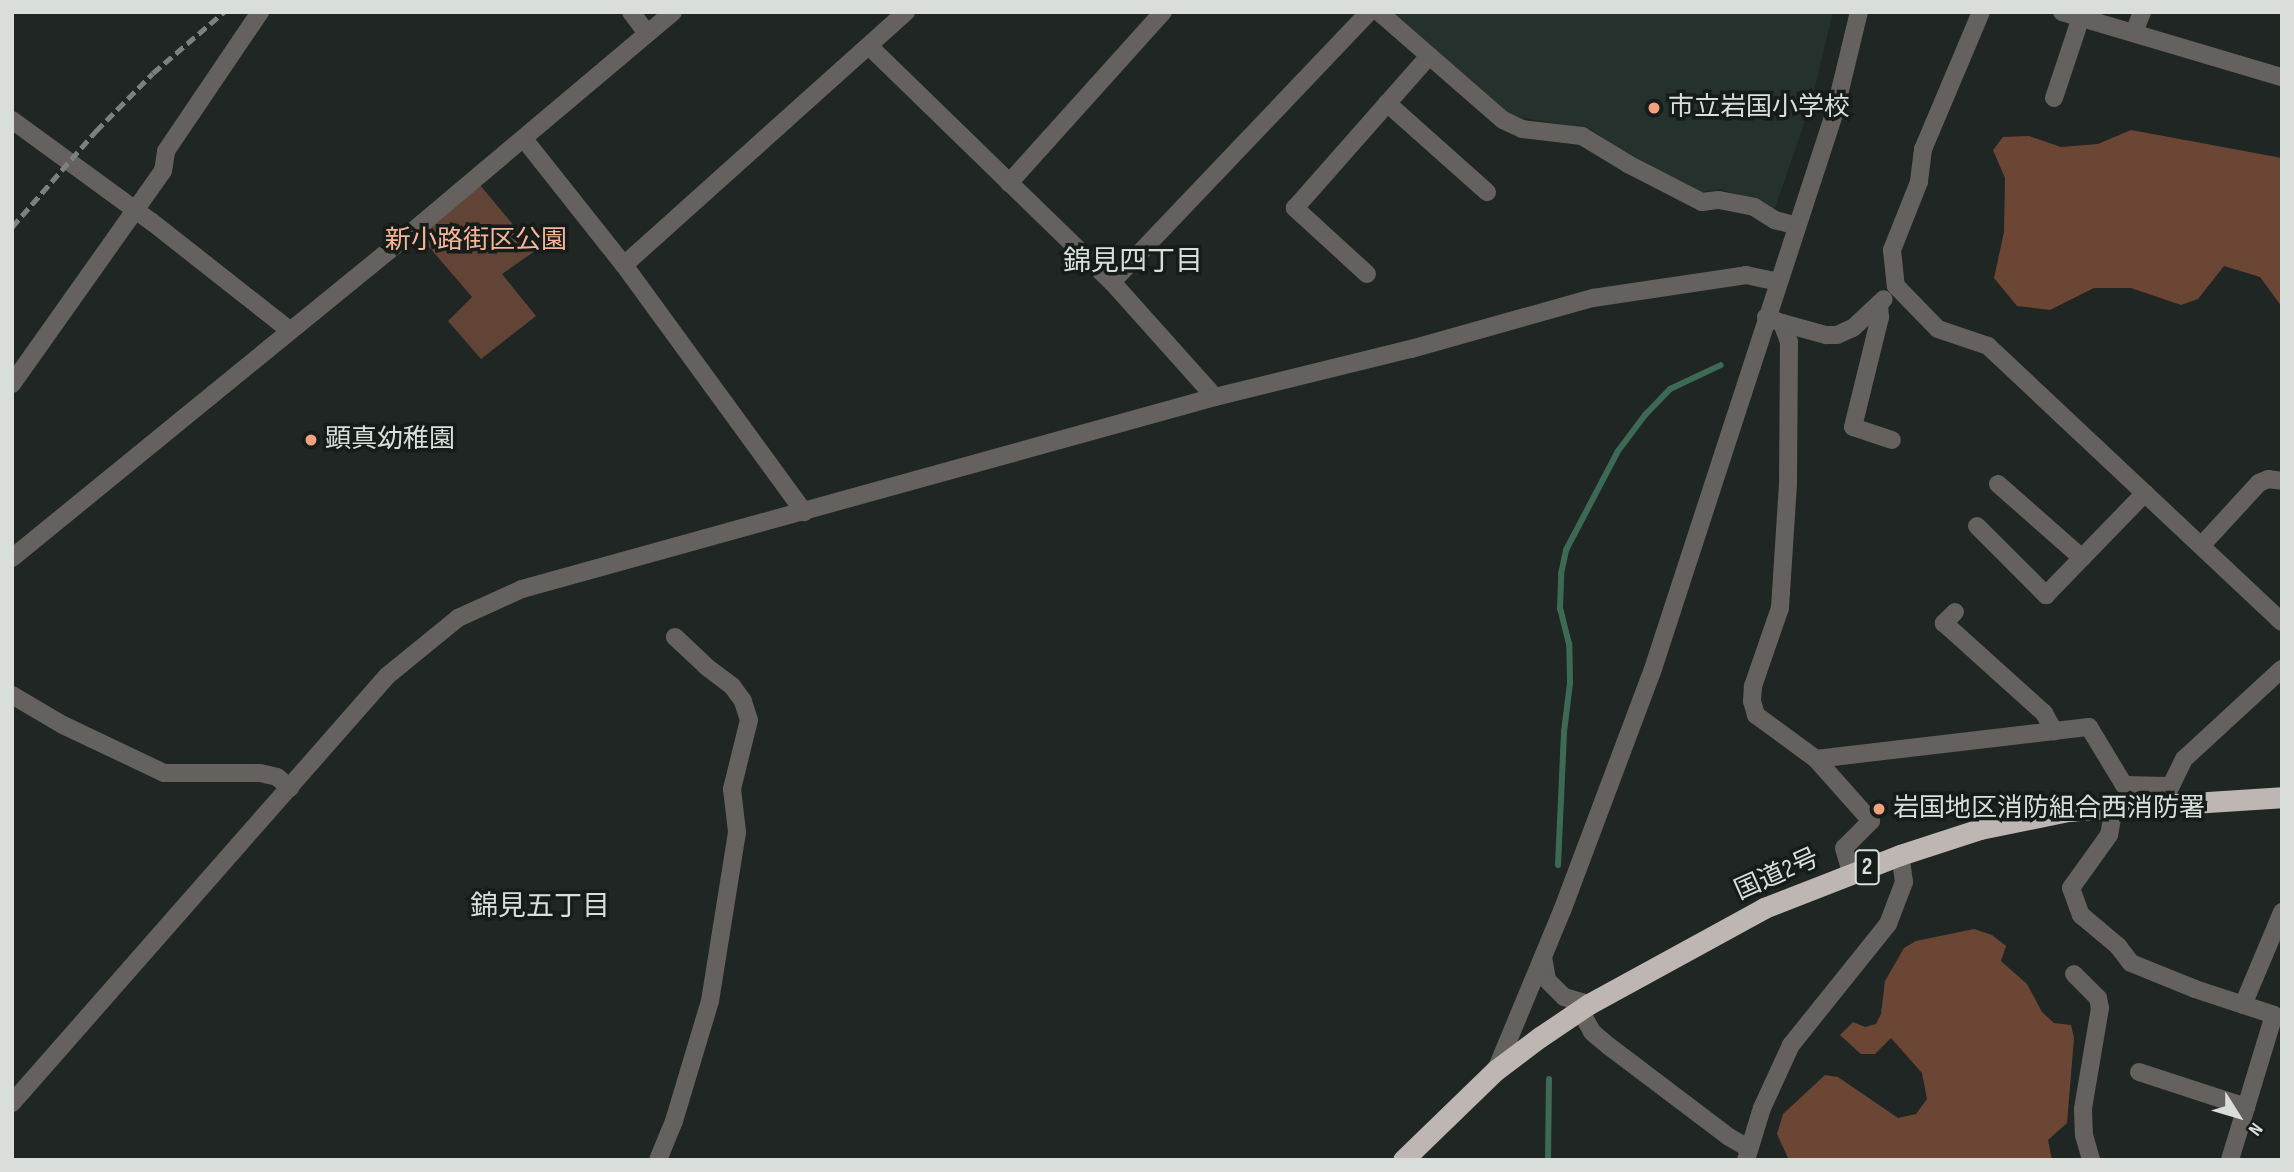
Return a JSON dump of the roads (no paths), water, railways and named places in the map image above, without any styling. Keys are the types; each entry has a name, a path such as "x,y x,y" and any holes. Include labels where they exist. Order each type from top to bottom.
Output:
{"highway":[{"name":"国道2号","path":"1403,1160 1496,1070 1585,1007 1764,908 1899,855 1980,829 2068,811 2114,807 2166,795 2282,797"}],"street":[{"path":"12,384 136,212 163,171 166,152 260,12"},
{"path":"631,12 647,33"},
{"path":"12,558 524,139 673,12"},
{"path":"624,265 906,12"},
{"path":"1009,183 1163,12"},
{"path":"1112,282 1369,12"},
{"path":"1380,12 1503,120 1522,129 1582,136 1628,164 1702,202 1719,200 1754,207 1775,220 1797,226"},
{"path":"1496,1070 1543,957 1653,672 1774,320 1778,282 1835,111 1859,12"},
{"path":"1981,12 1923,149 1919,182 1892,250 1896,286 1938,329 1988,346 2282,622"},
{"path":"2062,12 2282,77"},
{"path":"2134,32 2142,12"},
{"path":"2054,98 2081,17"},
{"path":"869,46 1112,282 1215,397"},
{"path":"1367,274 1295,208 1429,56"},
{"path":"1387,103 1488,192"},
{"path":"12,120 289,330"},
{"path":"524,139 624,265 804,512"},
{"path":"12,1104 394,670 458,618 522,589 1215,397 1411,349 1593,298 1746,275 1778,282"},
{"path":"1774,320 1826,335 1837,335 1853,328 1896,286"},
{"path":"1879,305 1880,317 1853,427 1892,440"},
{"path":"1774,320 1789,342 1784,563 1780,608 1753,686 1752,701 1756,715 1816,759 1871,821 1844,848 1852,873"},
{"path":"2201,546 2259,483 2268,480 2282,481"},
{"path":"1998,484 2082,558"},
{"path":"1977,526 2046,594 2145,493"},
{"path":"1955,612 1944,623 2044,713 2054,731"},
{"path":"658,1160 674,1121 710,1001 737,832 732,789 749,720 743,701 732,686 707,667 675,636"},
{"path":"1816,759 2089,727 2124,785 2166,795 2185,759 2282,668"},
{"path":"12,695 63,725 164,773 260,773 277,777 290,788"},
{"path":"2114,807 2109,835 2071,888 2081,915 2118,946 2131,963 2278,1016 2230,1160"},
{"path":"1543,957 1547,980 1564,997 1585,1007 1592,1032 1747,1154 1762,1108 1791,1045 1888,924 1904,882 1899,855"},
{"path":"2243,1005 2276,919 2278,906"},
{"path":"2074,974 2089,986 2098,998 2100,1008 2083,1109 2084,1135 2091,1160"},
{"path":"2139,1072 2246,1107"}],"waterway":[{"path":"1558,865 1564,732 1570,683 1569,644 1560,609 1561,574 1566,550 1618,451 1645,415 1670,389 1721,365"},
{"path":"1548,1160 1549,1079"}],"railway":[{"path":"12,227 96,131 153,73 224,12"}],"place":[{"name":"市立岩国小学校","path":"1654,108"},
{"name":"顕真幼稚園","path":"311,440"},
{"name":"岩国地区消防組合西消防署","path":"1879,809"}],"district":[{"name":"錦見四丁目","path":"1133,262"},
{"name":"錦見五丁目","path":"540,907"}],"park label":[{"name":"新小路街区公園","path":"476,241"}]}
